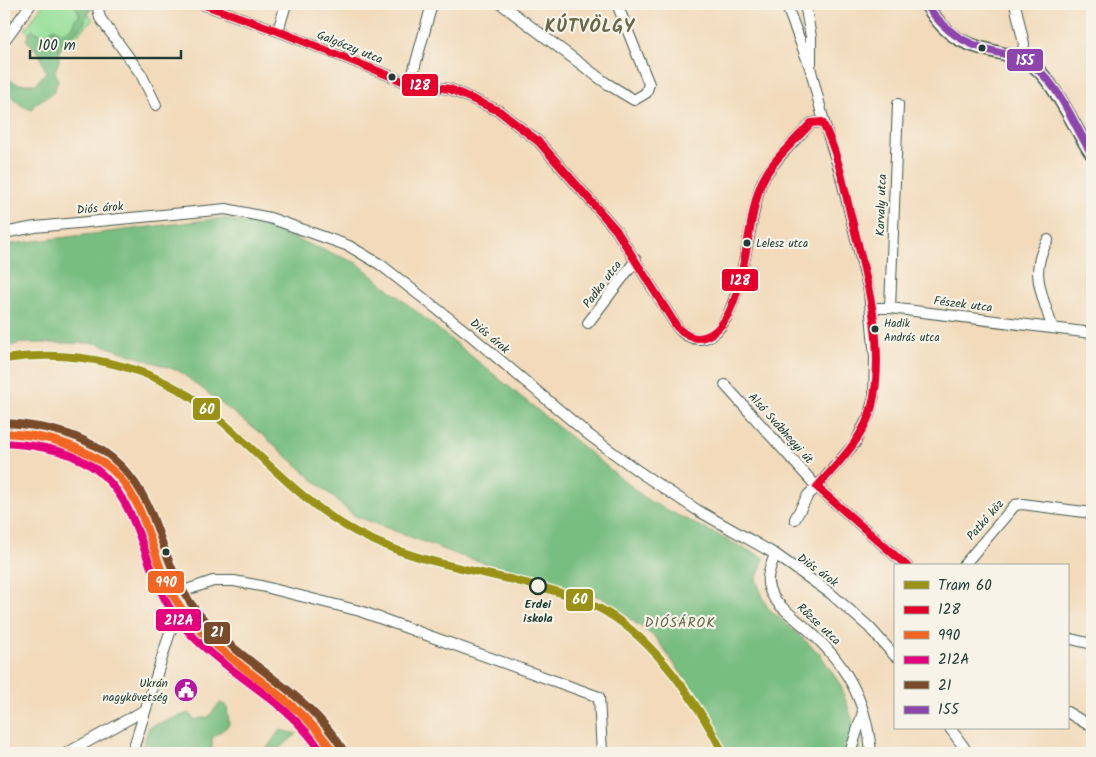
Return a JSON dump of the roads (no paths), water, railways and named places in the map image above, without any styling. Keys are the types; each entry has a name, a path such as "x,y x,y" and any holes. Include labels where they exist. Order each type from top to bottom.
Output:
{"street":[{"path":"4,41 31,4"},
{"path":"97,4 100,18 141,74 156,105"},
{"name":"Galgóczy utca","path":"202,4 278,31 410,84 450,89 499,112 522,127 555,159 616,230 670,318 682,333 698,339 706,338 728,317 733,306 762,182 770,170 811,123 822,122 825,126"},
{"path":"278,31 286,4"},
{"path":"410,84 432,4"},
{"path":"501,4 624,96 634,100 646,93 649,84 616,4"},
{"path":"786,4 810,67 825,126 840,169 871,308 875,356 872,406 861,434 825,478 808,495 795,519"},
{"path":"805,4 811,37 810,67"},
{"path":"926,4 934,18 956,39 1003,54 1021,57 1040,70 1092,154"},
{"path":"1015,4 1024,44 1021,57"},
{"name":"Karvaly utca","path":"890,308 898,104"},
{"name":"Diós árok","path":"4,233 35,226 226,209 270,218 349,246 381,265 468,334 589,435 638,471 697,510 775,554 830,593 869,627 894,655"},
{"path":"1048,240 1041,251 1037,280 1052,327"},
{"name":"Padka utca","path":"588,323 636,260"},
{"name":"Fészek utca","path":"871,308 890,308 1092,333"},
{"name":"Alsó Svábhegyi út","path":"725,385 817,487 905,564"},
{"path":"4,433 26,434 68,444 94,456 112,470 126,486 140,510 164,578 172,595 184,612 226,655 307,716 325,737 334,753"},
{"name":"Patkó köz","path":"965,564 1015,504 1092,513"},
{"name":"Rőzse utca","path":"775,554 768,577 769,590 779,604 825,644 840,661 851,680 863,712 871,753"},
{"path":"172,595 213,581 234,581 261,586 360,612 599,697 602,753"},
{"path":"132,753 172,626 184,612"},
{"path":"1068,638 1092,644"},
{"path":"67,753 145,710"},
{"path":"850,753 863,712"},
{"path":"1068,713 1092,727"},
{"path":"951,730 968,753"}],"tram line":[{"name":"60","path":"4,359 31,356 59,356 86,359 113,364 165,382 211,412 280,476 316,506 356,532 396,550 553,591 586,602 606,612 641,639 674,675 701,714 723,753"}],"place":[{"name":"Lelesz utca","path":"747,243"},
{"name":"Hadik András utca","path":"875,329"},
{"name":"Erdei iskola","path":"538,586"},
{"name":"Ukrán nagykövetség","path":"186,690"}],"district":[{"name":"KÚTVÖLGY","path":"590,26"},
{"name":"DIÓSÁROK","path":"680,622"}]}
